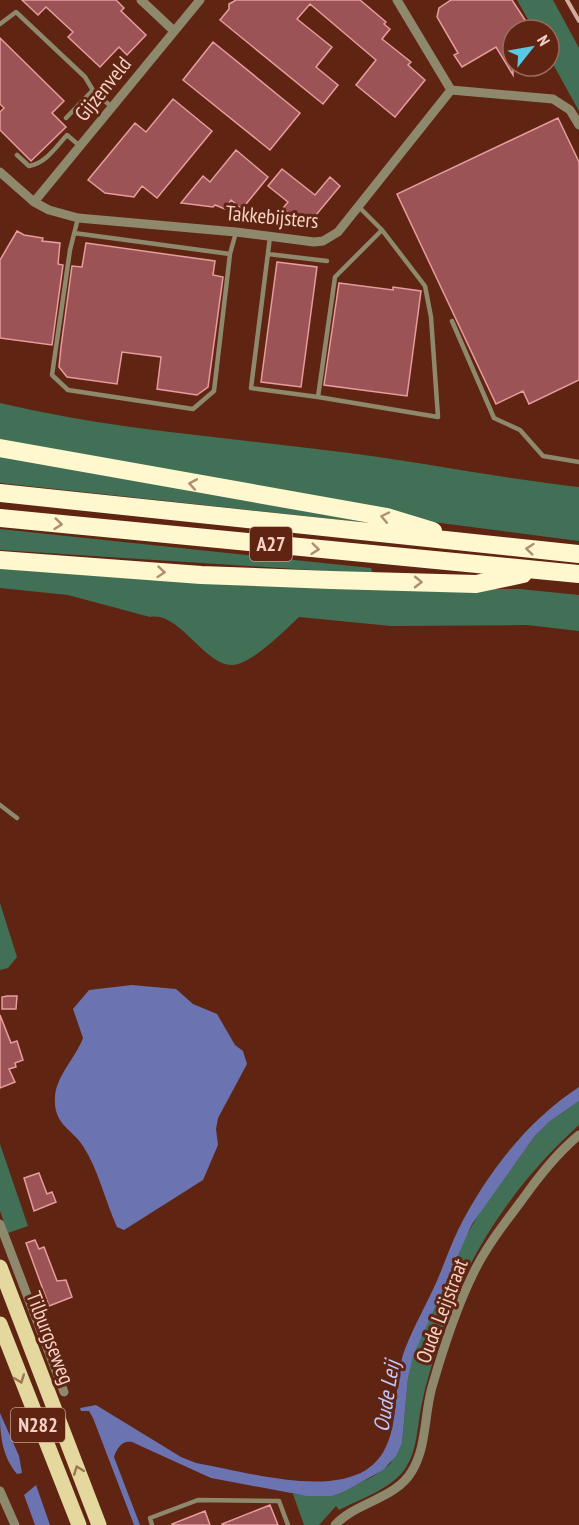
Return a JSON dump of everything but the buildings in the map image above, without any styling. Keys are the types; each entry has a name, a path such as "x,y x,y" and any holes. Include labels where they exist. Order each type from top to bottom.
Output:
{"highway":[{"name":"A27","path":"0,448 387,518 481,544"},
{"name":"A27","path":"0,493 579,554"},
{"name":"A27","path":"0,518 579,574"},
{"name":"A27","path":"0,560 201,575 465,583 542,571"}],"main road":[{"name":"Tilburgseweg","path":"0,1267 99,1525"},
{"name":"Tilburgseweg","path":"0,1324 79,1525"}],"street":[{"path":"141,0 174,31"},
{"name":"Gijzenveld","path":"34,202 200,0"},
{"path":"397,0 451,90 553,99 570,110 579,125"},
{"name":"Takkebijsters","path":"0,172 34,202 49,210 78,218 236,231 314,242 323,241 338,232 451,90"},
{"name":"Oude Leijstraat","path":"335,1525 342,1517 391,1492 411,1473 422,1448 431,1391 446,1341 472,1275 492,1240 544,1170 579,1135"},
{"name":"Tilburgseweg","path":"0,1224 64,1392"},
{"path":"0,1491 15,1525"}],"lane":[{"path":"0,24 16,12 85,77 93,90 112,107"},
{"path":"66,118 93,90"},
{"path":"17,155 29,166 35,165 43,161 67,135 80,146"},
{"path":"270,236 251,388 438,417 431,317 425,286 382,230 358,206"},
{"path":"78,218 52,375 68,390 193,409 214,391 230,254 236,231"},
{"path":"318,397 335,277 382,230"},
{"path":"74,233 230,254"},
{"path":"268,254 327,261"},
{"path":"452,321 494,418 520,430 543,456 579,462"},
{"path":"0,806 16,818"},
{"path":"152,1525 150,1518 198,1500 265,1498 279,1501 288,1525"}],"green space":[{"path":"517,0 553,0 579,48 579,111 561,78 561,18 527,18"},
{"path":"0,403 84,420 371,456 579,487 579,541 433,522 0,441"},
{"path":"0,453 370,523 0,483"},
{"path":"0,529 371,568 373,574 0,550"},
{"path":"0,566 447,589 520,589 579,595 579,631 527,625 391,626 299,617 258,653 232,665 211,657 171,622 161,617 150,617 68,595 0,588"},
{"path":"0,903 17,957 8,968 0,970"},
{"path":"579,1101 579,1125 531,1174 510,1201 473,1259 458,1290 429,1373 415,1446 405,1469 392,1482 375,1493 339,1510 336,1506 319,1525 304,1525 293,1494 332,1496 372,1477 390,1464 402,1443 412,1356 465,1238 481,1210 534,1137 549,1122"},
{"path":"0,1144 28,1226 8,1233 0,1211"}],"water":[{"path":"132,985 176,989 193,1004 217,1014 235,1045 243,1051 247,1064 218,1118 216,1129 218,1145 203,1180 124,1230 117,1227 83,1146 60,1120 55,1106 55,1096 59,1081 83,1038 73,1009 89,990"},
{"path":"579,1087 579,1101 549,1122 534,1137 472,1224 413,1356 408,1378 402,1443 396,1456 383,1470 332,1496 307,1496 211,1478 132,1442 125,1442 118,1448 114,1457 140,1525 134,1525 93,1418 89,1411 81,1411 80,1408 96,1405 181,1457 196,1463 259,1476 328,1481 349,1477 366,1470 378,1459 392,1431 398,1381 405,1349 470,1208 495,1168 526,1132 560,1100"},
{"path":"0,1413 19,1456 22,1473 17,1474 5,1453 1,1437"},
{"path":"36,1485 50,1525 35,1525 24,1495"}],"railway":[{"path":"567,0 579,21"}],"water label":[{"name":"Oude Leij","path":"386,1396"}]}
